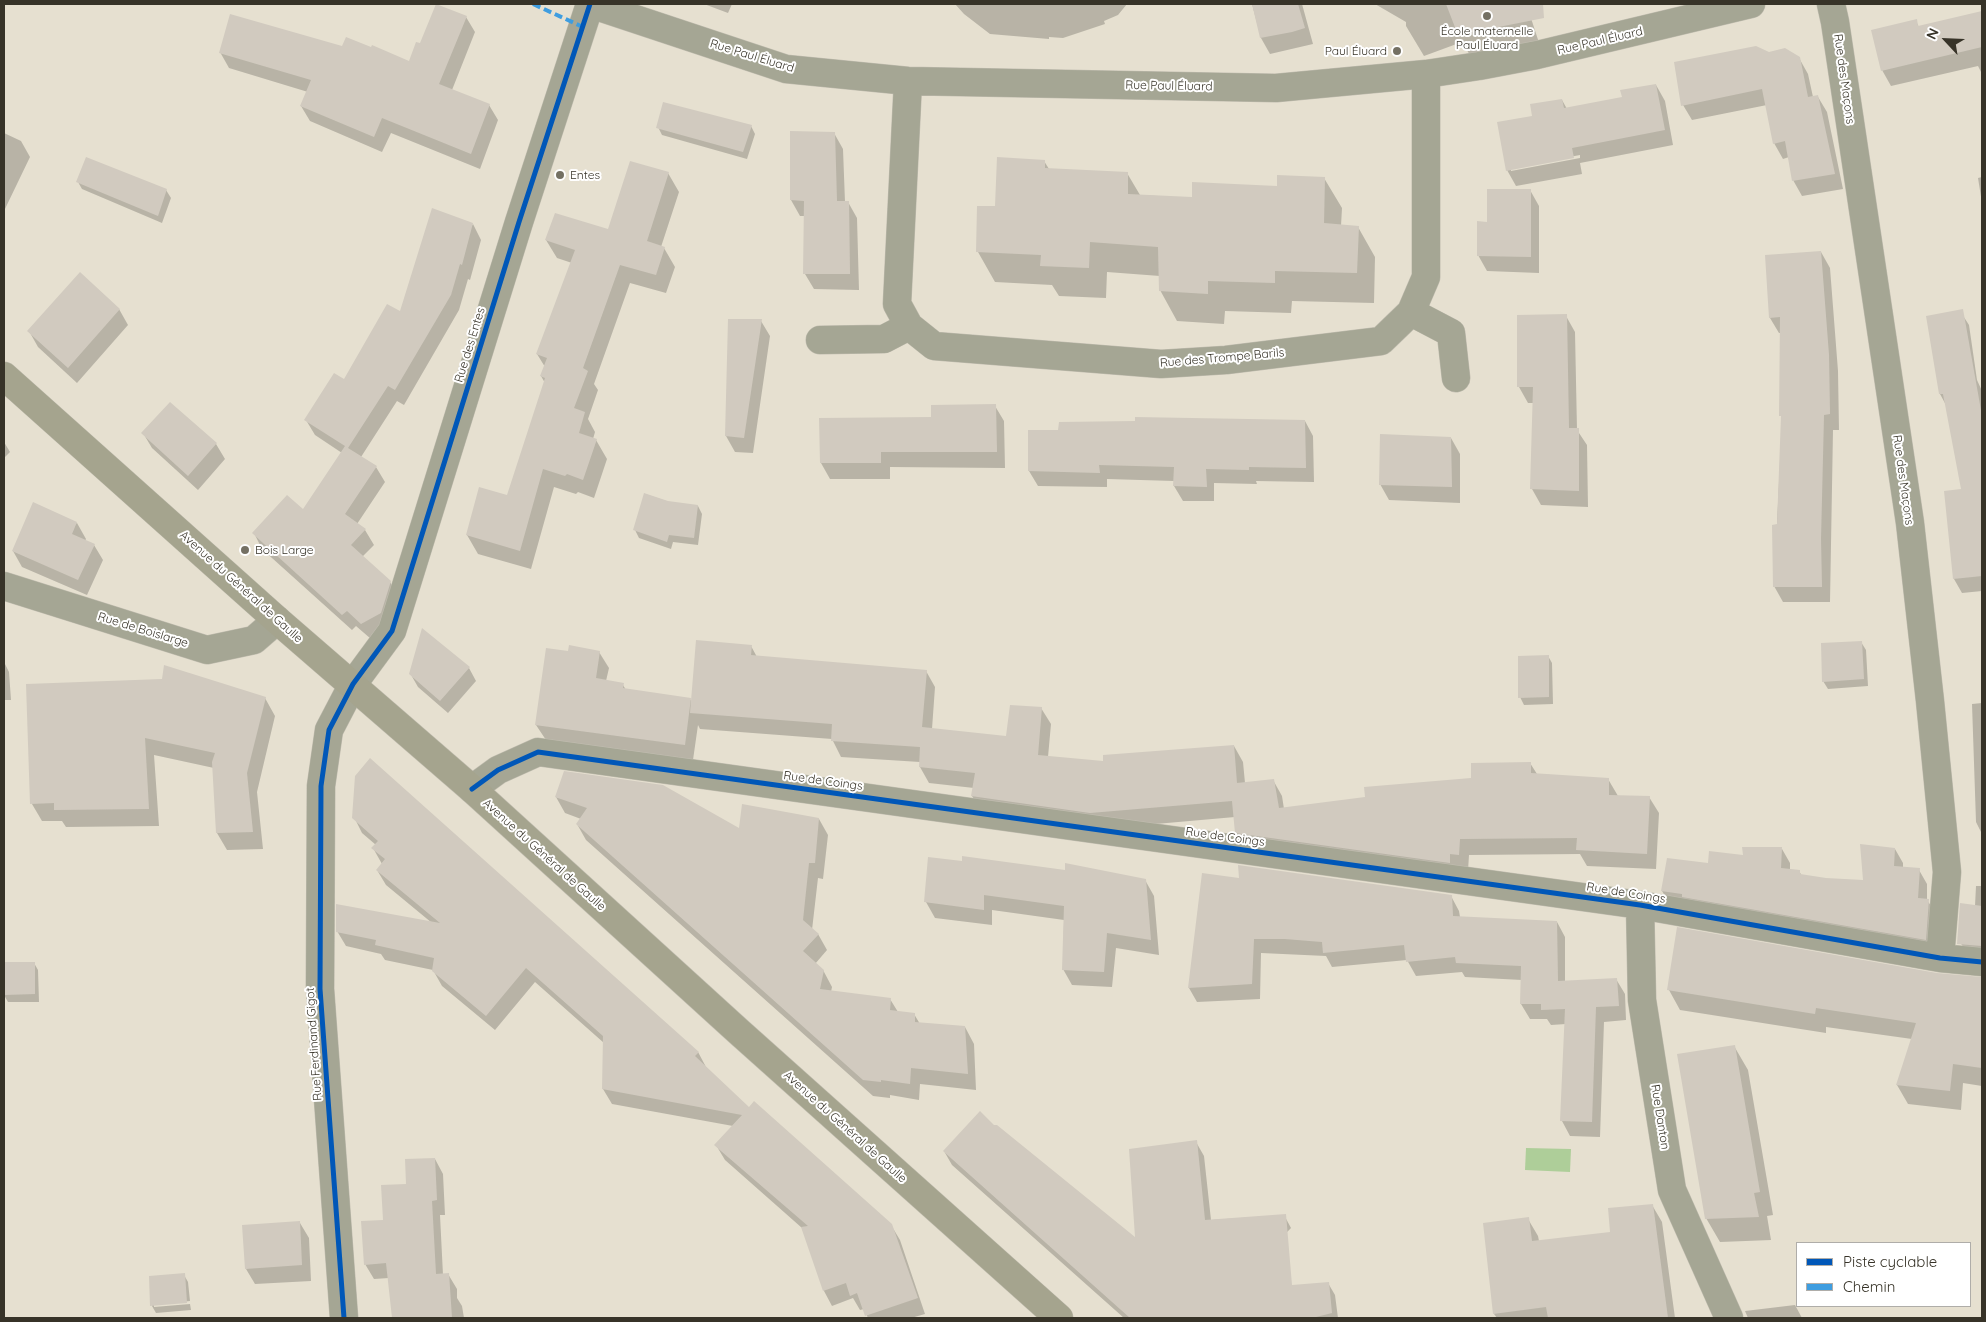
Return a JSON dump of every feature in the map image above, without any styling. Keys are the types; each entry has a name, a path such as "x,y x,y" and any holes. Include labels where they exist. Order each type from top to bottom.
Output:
{"main road":[{"name":"Avenue du Général de Gaulle","path":"4,376 277,620 472,789 738,1031 1059,1318"}],"street":[{"name":"Rue Paul Éluard","path":"590,4 786,69 908,81 1276,88 1426,74 1537,55 1751,4"},
{"name":"Rue des Entes","path":"353,684 392,631 519,222 590,4"},
{"name":"Rue des Maçons","path":"1831,4 1836,22 1918,592 1947,872 1940,958"},
{"name":"Rue des Trompe Barils","path":"908,81 897,304 909,326 934,346 1161,364 1226,360 1380,341 1411,312 1426,277 1426,74"},
{"path":"1411,312 1452,333 1456,378"},
{"path":"820,340 884,339 909,326"},
{"name":"Rue de Boislarge","path":"4,586 207,650 254,640 277,620"},
{"name":"Rue Ferdinand Gigot","path":"344,1318 320,989 321,786 329,730 353,684"},
{"name":"Rue de Coings","path":"472,789 498,770 538,752 1640,905 1940,958 1982,962"},
{"name":"Rue Danton","path":"1640,905 1642,1000 1672,1190 1729,1318"}],"shaded area":[{"path":"1526,1148 1571,1149 1570,1172 1525,1170"}],"building":[{"path":"436,4 467,16 439,84 490,104 471,154 382,118 374,137 300,106 311,80 219,53 230,14 342,46 346,37 371,47 372,45 409,61 416,42 420,43"},
{"path":"1252,4 1298,4 1305,28 1260,38"},
{"name":"École maternelle Paul Éluard","path":"1446,4 1543,4 1544,18 1458,35"},
{"path":"1982,11 1982,47 1881,71 1871,30 1917,19 1918,26"},
{"path":"1756,46 1769,52 1785,48 1800,57 1808,97 1818,95 1835,174 1792,181 1785,141 1773,144 1762,89 1681,106 1674,62"},
{"path":"1656,84 1665,130 1572,148 1574,158 1506,171 1497,122 1532,116 1530,104 1562,99 1564,108 1622,97 1620,90"},
{"path":"663,102 752,125 743,152 656,128"},
{"path":"790,131 835,132 837,201 849,201 850,274 803,274 804,201 790,200"},
{"path":"86,157 167,189 158,216 76,182"},
{"path":"997,157 1045,160 1045,168 1128,172 1128,194 1192,197 1192,182 1277,186 1277,175 1325,177 1324,223 1359,226 1357,273 1275,271 1275,283 1208,281 1208,294 1159,291 1158,247 1090,242 1089,268 1040,266 1041,255 976,252 977,206 995,206"},
{"path":"630,161 669,172 647,241 665,247 656,275 620,265 583,368 588,371 574,408 585,412 579,433 597,439 583,480 567,474 565,476 543,469 520,551 466,535 479,487 507,495 545,378 540,376 547,358 536,354 575,250 545,240 555,213 608,229"},
{"path":"1487,189 1531,189 1531,257 1477,256 1477,221 1487,222"},
{"path":"432,208 473,223 462,265 460,264 451,295 395,390 388,386 348,448 377,466 345,514 366,529 351,545 391,581 381,613 361,624 347,611 342,615 252,533 287,495 303,509 345,446 304,420 334,373 344,379 387,304 400,311"},
{"path":"1821,251 1829,355 1830,414 1824,415 1821,539 1822,587 1773,587 1772,525 1777,524 1781,416 1779,416 1780,317 1769,318 1765,255"},
{"path":"80,272 120,309 68,368 27,331"},
{"path":"1963,309 1982,416 1982,576 1953,579 1944,491 1961,489 1943,394 1939,394 1926,316"},
{"path":"1567,314 1569,428 1579,428 1579,491 1530,489 1533,387 1517,387 1517,315"},
{"path":"728,319 762,319 744,438 725,436"},
{"path":"170,402 217,443 188,476 141,433"},
{"path":"996,404 997,452 881,452 881,463 820,463 819,418 931,417 931,405"},
{"path":"1135,417 1305,420 1306,468 1249,467 1249,470 1206,469 1207,487 1173,486 1174,467 1099,465 1100,473 1028,471 1028,430 1058,430 1059,422 1135,421"},
{"path":"1380,434 1451,437 1452,487 1379,485"},
{"path":"644,493 668,501 698,505 694,538 669,535 667,542 633,530"},
{"path":"33,502 77,522 72,534 95,544 78,580 12,551"},
{"path":"422,628 470,667 440,701 409,674"},
{"path":"696,640 752,645 751,655 927,670 922,727 1006,736 1010,705 1042,707 1038,755 1103,761 1103,755 1234,745 1237,783 1274,779 1279,808 1365,797 1364,787 1471,778 1471,763 1531,762 1531,773 1609,778 1609,795 1650,796 1647,854 1576,850 1577,838 1460,839 1459,855 1450,854 1450,863 1235,833 1232,801 1090,813 971,796 975,773 919,767 920,747 831,741 832,724 690,713"},
{"path":"1862,641 1864,679 1822,682 1821,643"},
{"path":"569,645 600,651 596,678 624,683 623,688 691,698 685,745 535,725 546,648 568,651"},
{"path":"1549,655 1549,697 1518,698 1518,656"},
{"path":"164,665 266,697 247,773 253,832 216,833 212,762 215,753 145,738 149,809 54,810 54,803 30,804 26,684 162,679"},
{"path":"370,758 699,1052 695,1056 749,1107 754,1101 892,1224 918,1298 865,1316 857,1293 850,1296 846,1283 823,1291 801,1227 808,1226 714,1145 742,1115 602,1089 603,1036 526,968 486,1016 432,971 434,958 375,945 376,940 336,932 336,904 440,923 376,870 385,859 371,848 378,841 352,818 355,776"},
{"path":"564,771 663,785 739,828 742,804 819,818 815,863 809,863 803,920 819,934 803,951 824,970 820,989 891,998 890,1010 915,1013 915,1022 965,1026 968,1074 911,1068 910,1084 881,1080 881,1082 863,1080 576,824 587,808 555,797"},
{"path":"1860,844 1895,848 1894,866 1920,868 1918,898 1929,899 1926,940 1682,897 1682,894 1661,891 1667,858 1708,863 1709,851 1743,855 1742,847 1782,847 1781,868 1800,870 1800,874 1826,878 1863,880"},
{"path":"962,856 1065,870 1065,863 1146,879 1151,940 1107,933 1104,972 1062,970 1064,906 984,895 984,910 924,902 928,857 962,861"},
{"path":"1238,865 1452,895 1453,916 1557,921 1558,981 1617,978 1619,1006 1596,1007 1592,1122 1560,1121 1565,1009 1541,1010 1541,1004 1520,1004 1521,966 1456,963 1455,957 1406,962 1404,945 1323,953 1322,942 1254,939 1252,984 1188,988 1202,873 1239,878"},
{"path":"1960,903 1982,906 1982,946 1957,944"},
{"path":"1677,927 1937,973 1982,977 1982,1068 1953,1064 1950,1091 1896,1085 1916,1023 1816,1008 1815,1014 1667,990"},
{"path":"4,962 35,962 35,994 4,995"},
{"path":"1735,1045 1760,1192 1754,1193 1759,1217 1705,1219 1677,1054"},
{"path":"980,1111 994,1125 997,1125 1135,1237 1129,1149 1197,1140 1205,1220 1286,1214 1292,1285 1329,1282 1332,1313 1312,1318 1130,1318 943,1151"},
{"path":"435,1158 437,1200 432,1201 436,1274 449,1273 452,1318 392,1318 386,1263 364,1265 361,1221 383,1220 381,1185 406,1184 405,1159"},
{"path":"1653,1204 1668,1318 1548,1318 1546,1307 1493,1314 1483,1223 1529,1217 1532,1241 1610,1232 1608,1208"},
{"path":"300,1221 302,1265 245,1269 242,1225"},
{"path":"185,1273 187,1303 150,1306 149,1276"}],"marked path":[{"path":"533,4 583,27"}],"cycle path":[{"path":"344,1318 320,989 321,786 329,730 353,684 392,631 519,222 590,4"},
{"path":"472,789 498,770 538,752 1640,905 1940,958 1982,962"}],"place":[{"name":"École maternelle Paul Éluard","path":"1487,16"},
{"name":"Paul Éluard","path":"1397,51"},
{"name":"Entes","path":"560,175"},
{"name":"Bois Large","path":"245,550"}]}
